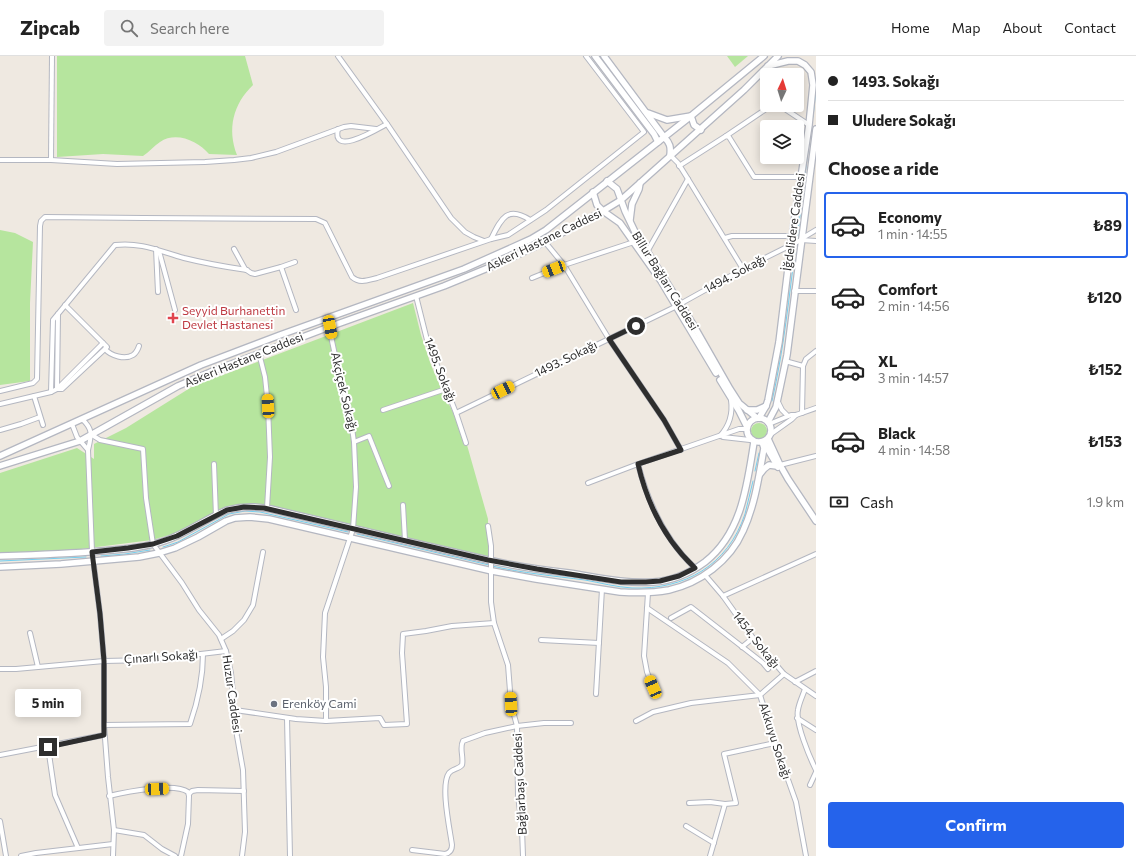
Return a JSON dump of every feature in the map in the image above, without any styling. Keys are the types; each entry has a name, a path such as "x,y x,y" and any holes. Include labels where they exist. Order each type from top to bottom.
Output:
{"street":[{"path":"51,160 52,56"},
{"path":"338,56 451,218 468,234 485,241"},
{"path":"0,391 33,383 37,379 40,226 42,219 47,216 316,219 325,223 351,275 356,280 360,281 377,278 491,239 508,235 557,202 644,132 586,56"},
{"path":"595,56 654,134 658,142"},
{"path":"604,56 670,144 670,155 688,179 743,269"},
{"path":"593,192 691,116 764,56"},
{"name":"Askeri Hastane Caddesi","path":"0,466 80,441 178,386 202,375 476,273 545,242 621,200 670,155 701,130 778,56"},
{"name":"İğdelidere Caddesi","path":"758,418 766,406 779,342 793,244 792,236 800,177 809,126 813,85 811,72 805,65 798,61 788,61 768,66"},
{"path":"679,166 762,112"},
{"path":"789,112 809,126"},
{"path":"646,113 667,120 691,116"},
{"path":"691,116 694,125 701,130"},
{"path":"338,129 337,133 339,138 347,141 356,140 386,124"},
{"path":"0,160 51,160 128,164 205,162 238,159 276,152 344,127 351,126 376,130"},
{"name":"İğdelidere Caddesi","path":"768,423 776,407 786,361 800,241 815,145 816,129"},
{"path":"726,136 729,137 754,177 800,177"},
{"path":"647,252 688,179"},
{"name":"Billur Bağları Caddesi","path":"607,181 617,189 635,232 724,382"},
{"path":"630,221 632,204 640,183"},
{"name":"Askeri Hastane Caddesi","path":"0,456 184,372 490,258 538,236 593,192"},
{"name":"Billur Bağları Caddesi","path":"593,192 595,202 603,211 620,223 678,305"},
{"path":"491,239 501,221 510,214 516,213 530,220"},
{"path":"800,241 816,230"},
{"path":"725,238 732,236 792,236"},
{"path":"800,241 816,241"},
{"name":"1494. Sokağı","path":"678,305 743,269 800,241"},
{"path":"545,242 564,265 609,339 664,420 681,450"},
{"path":"532,278 564,265 634,242"},
{"path":"51,392 53,320 115,245 136,245 198,261 247,270 253,274 296,262"},
{"path":"234,248 247,270"},
{"path":"158,250 158,292"},
{"path":"158,250 175,310"},
{"path":"281,267 296,310"},
{"path":"794,291 816,290"},
{"name":"1495. Sokağı","path":"416,296 427,340 456,413 466,443"},
{"path":"65,305 107,347 105,349 112,355 125,357 131,356 135,354 139,346"},
{"name":"1493. Sokağı","path":"456,413 678,305"},
{"path":"57,389 58,314"},
{"name":"Akçiçek Sokağı","path":"326,721 326,687 323,657 325,613 353,529 356,487 354,442 348,403 335,355 330,327"},
{"path":"0,404 51,392 57,389 103,343"},
{"path":"57,389 62,390 105,349"},
{"path":"802,413 803,366 806,359 816,350"},
{"path":"259,353 265,377 268,401 270,457 267,508"},
{"path":"786,361 803,366"},
{"path":"724,382 746,428 747,436 752,441"},
{"path":"0,567 129,559 159,553 181,545 230,520 245,517 262,518 492,571 530,578 620,592 648,592 676,588 705,575 724,558 739,539 751,511 766,439 771,429 764,419 758,418 739,403 724,382"},
{"path":"384,410 446,389"},
{"path":"34,396 40,417 44,424"},
{"path":"718,437 727,426 731,418 731,398"},
{"path":"777,400 782,410 788,416"},
{"path":"746,410 757,410 766,406"},
{"path":"768,423 816,408"},
{"path":"718,437 752,441 766,439 796,415"},
{"path":"0,430 40,417"},
{"path":"588,483 638,464 746,428 750,421 758,418"},
{"path":"82,419 88,425 92,435 100,440 142,448 146,498 153,544"},
{"path":"72,424 75,435 88,450"},
{"path":"92,435 88,450 92,552 104,661 104,735 109,796 114,830 113,856"},
{"path":"354,442 370,436 389,486"},
{"path":"766,439 778,465 816,521"},
{"path":"0,556 92,552 153,544 177,536 227,510 250,506 267,508 491,561 629,582 653,582 667,580 679,576 705,562 717,551 730,534 736,523 741,508 749,474 752,441"},
{"path":"759,476 768,465 778,465 816,456"},
{"path":"214,464 216,516"},
{"path":"638,464 646,493 661,525 677,550 695,568"},
{"path":"749,474 758,483"},
{"path":"403,505 405,540"},
{"name":"Bağlarbaşı Caddesi","path":"488,526 492,546 492,602 494,623 508,665 511,704 517,726 518,795 522,828 523,856"},
{"name":"Huzur Caddesi","path":"153,544 182,583 199,610 219,635 226,651 231,672 237,736 243,770 245,832 242,856"},
{"path":"221,639 233,631 244,620 253,605 263,552"},
{"path":"723,596 816,554"},
{"name":"1454. Sokağı","path":"705,575 723,596 753,638 784,674 816,696"},
{"path":"596,694 602,589"},
{"path":"648,592 644,656 647,672 653,687"},
{"path":"671,618 691,607 742,646 768,669"},
{"name":"Akkuyu Sokağı","path":"647,608 728,664 760,695 796,802 806,856"},
{"path":"235,710 288,718 326,721 380,718 384,725 407,724 402,653 403,634 452,626 494,623"},
{"path":"30,633 38,667"},
{"path":"742,646 753,638"},
{"path":"541,640 599,643"},
{"name":"Çınarlı Sokağı","path":"0,669 16,669 104,661 150,660 226,651"},
{"path":"104,725 190,724 199,693 203,654"},
{"path":"795,682 816,671"},
{"path":"636,720 653,712 691,703 760,695 784,674"},
{"path":"805,688 797,718 799,728 816,771 810,785"},
{"path":"288,718 290,856"},
{"path":"797,718 816,730"},
{"path":"412,850 445,854 449,853 452,849 445,798 446,786 449,772 461,767 462,765 461,747 465,740 517,726 544,723 571,723"},
{"path":"0,755 48,747 104,735"},
{"path":"689,803 736,803 724,754 775,743"},
{"path":"48,747 55,795 78,848"},
{"path":"109,796 146,790 178,788 189,794"},
{"path":"189,794 192,791 198,790 244,791"},
{"path":"181,856 188,824 189,794"},
{"path":"710,856 726,804"},
{"path":"0,821 6,856"},
{"path":"686,826 714,842"},
{"path":"114,830 144,835 162,849 175,856"},
{"path":"21,856 114,844"},
{"path":"56,851 56,856"}],"green space":[{"path":"57,56 245,56 253,85 241,100 234,117 232,136 237,155 209,154 193,142 186,139 173,137 160,142 143,156 103,154 57,157"},
{"path":"727,56 748,56 735,67"},
{"path":"0,230 15,233 33,242 30,303 30,381 0,385"},
{"path":"413,303 421,335 431,365 443,393 463,431 488,519 488,559 271,507 236,506 180,532 152,540 81,549 0,554 0,473 77,448 94,459 94,444 126,428 198,383 223,375"},
{"path":"759,423 765,425 767,431 765,437 759,439 753,437 751,431 753,425"}],"waterway":[{"path":"813,117 816,89"},
{"path":"797,240 810,134"},
{"path":"772,401 783,342 796,244"},
{"path":"755,471 759,453"},
{"path":"492,566 632,588 670,584 687,579 702,571 716,560 728,547 745,514 753,481"},
{"path":"163,547 178,542 229,514 245,511 260,512 348,532"},
{"path":"357,534 489,565"},
{"path":"101,556 150,550"},
{"path":"0,561 86,557"}],"place":[{"name":"Seyyid Burhanettin Devlet Hastanesi","path":"173,318"},
{"name":"Erenköy Cami","path":"274,704"}],"route":[{"path":"48,747 104,735 104,661 92,552 138,547 163,541 232,508 250,506 264,508 488,560 621,582 667,580 685,574 695,568 677,550 661,525 650,503 640,474 638,464 681,450 664,420 609,339 636,326"}]}
